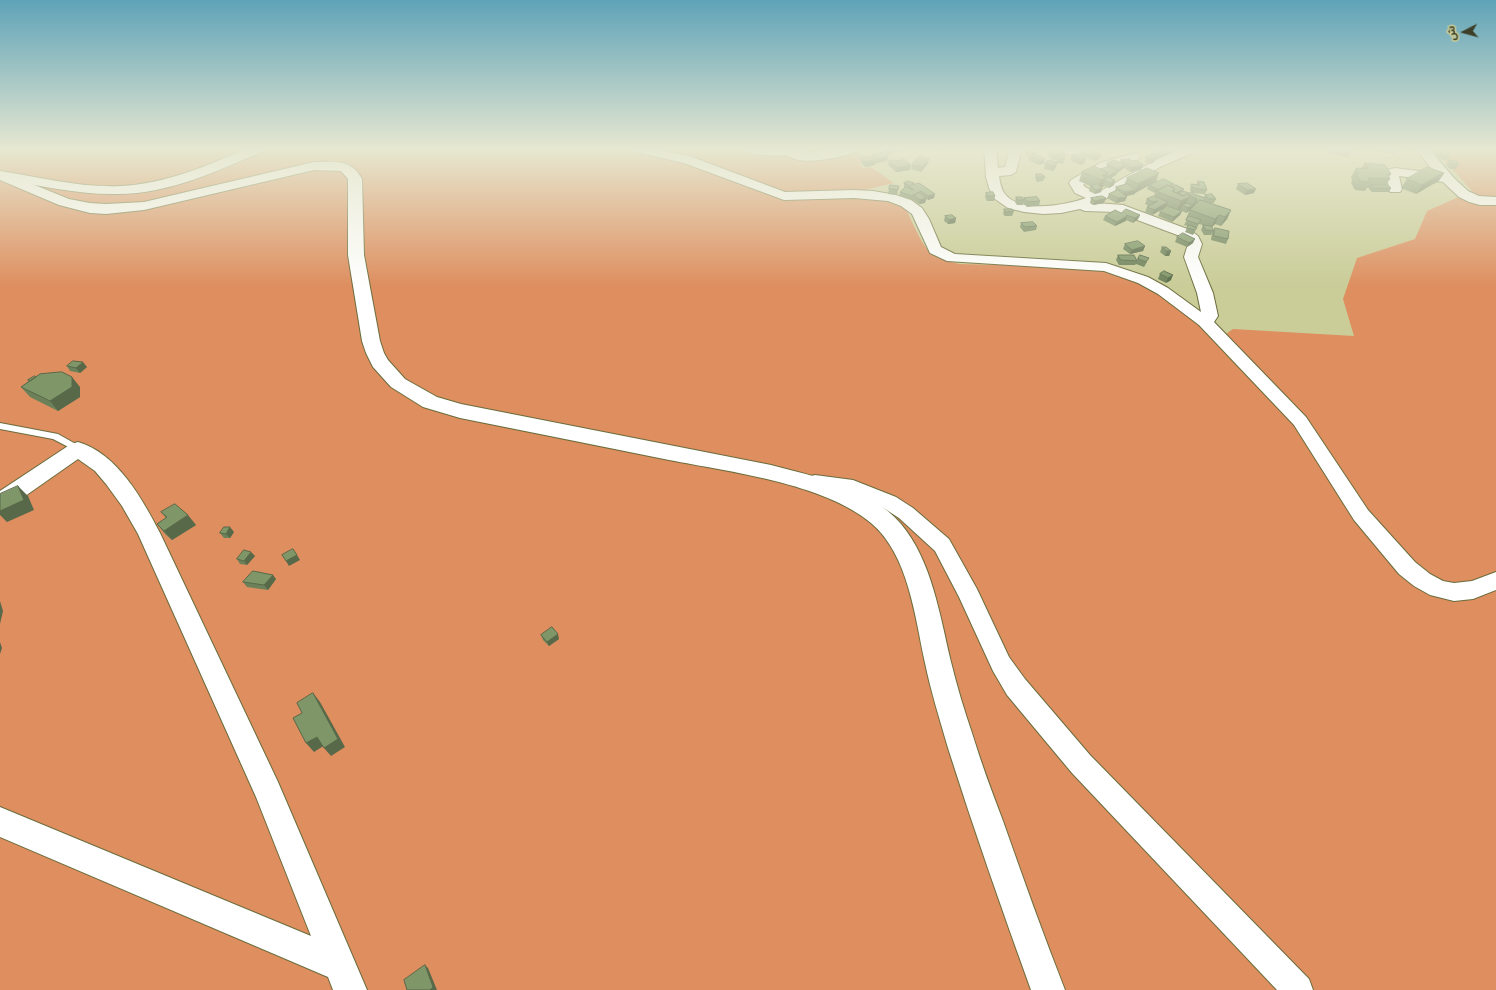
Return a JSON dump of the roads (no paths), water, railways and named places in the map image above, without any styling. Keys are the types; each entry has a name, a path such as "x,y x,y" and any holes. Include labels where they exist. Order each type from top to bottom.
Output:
{"street":[{"path":"46,194 64,202 90,208 106,209 144,206 194,194"},
{"path":"355,194 356,255 371,341 380,363 398,383 430,402 460,411 796,480 823,488 863,506 886,523 899,539 905,550 923,596 947,697 966,760 1048,990"},
{"path":"778,194 784,196 858,194"},
{"path":"867,194 894,198 913,208 918,213 935,250 952,258 1106,267 1143,280 1163,290 1205,322 1300,421 1361,515 1406,568 1422,580 1438,589 1454,592 1473,590 1496,581"},
{"path":"998,194 1011,204 1026,208 1041,209 1112,206 1185,233 1195,242 1196,247 1191,257 1206,296 1210,316 1205,322"},
{"path":"1089,194 1098,198"},
{"path":"1077,207 1105,194"},
{"path":"1466,194 1471,198 1496,202"},
{"path":"0,502 78,449 103,466 130,500 149,533 210,662 268,792 345,978"},
{"path":"796,480 853,487 871,493 906,513 942,545 972,602 1001,664 1016,687 1081,764 1298,990"},
{"path":"0,822 345,978"}],"lane":[{"path":"0,426 55,436 78,449"}]}
